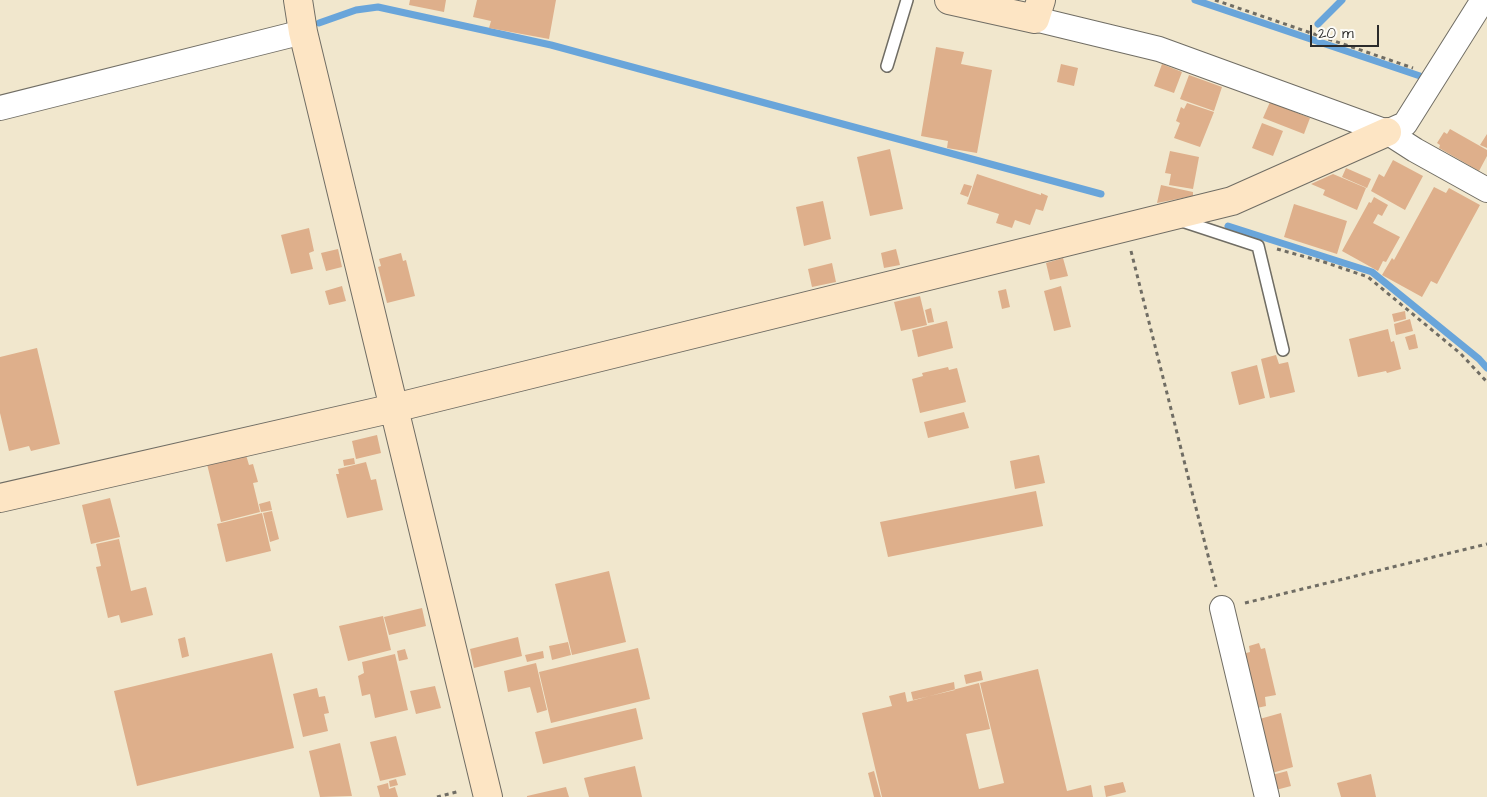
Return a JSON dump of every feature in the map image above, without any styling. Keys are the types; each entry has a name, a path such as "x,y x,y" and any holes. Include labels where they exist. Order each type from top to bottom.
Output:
{"street":[{"path":"298,0 303,32 488,797"},
{"path":"949,0 1038,10 1160,49 1387,132 1415,150 1487,190"},
{"path":"0,498 394,408 1232,201 1405,124 1483,0"},
{"path":"0,108 303,32"},
{"path":"1222,608 1267,797"}],"lane":[{"path":"887,66 907,0"},
{"path":"1169,216 1258,246 1283,350"}],"path":[{"path":"1215,0 1435,76"},
{"path":"1125,228 1222,608 1487,544"},
{"path":"1258,246 1261,245 1324,262 1368,277 1461,354 1487,382"}],"building":[{"path":"410,0 446,0 444,12 409,5"},
{"path":"477,0 556,0 549,39 489,28 491,21 473,17"},
{"path":"936,47 964,52 961,64 992,70 977,153 947,148 948,141 921,136"},
{"path":"1061,64 1078,68 1074,86 1057,82"},
{"path":"1162,64 1182,72 1174,93 1154,86"},
{"path":"1189,75 1222,87 1214,111 1180,99"},
{"path":"1270,102 1310,118 1304,134 1263,118"},
{"path":"1187,103 1214,112 1200,147 1174,138 1180,123 1176,121 1181,107 1184,109"},
{"path":"1262,123 1283,131 1273,156 1252,148"},
{"path":"1450,129 1487,150 1487,156 1479,171 1439,148 1440,145 1437,143 1444,132 1447,134"},
{"path":"1487,134 1487,148 1480,145"},
{"path":"890,149 903,209 870,216 857,157"},
{"path":"1170,151 1199,157 1193,189 1169,185 1171,174 1165,173"},
{"path":"1393,160 1423,176 1405,210 1371,191 1379,174 1384,177"},
{"path":"1346,168 1371,179 1367,188 1342,177"},
{"path":"977,174 1048,196 1043,211 1036,209 1030,225 1015,220 1012,228 996,223 999,214 967,204"},
{"path":"1333,174 1366,188 1357,210 1323,195 1325,190 1311,184"},
{"path":"964,184 972,186 968,197 960,194"},
{"path":"1161,185 1193,192 1193,196 1157,203"},
{"path":"1434,187 1446,193 1449,188 1480,205 1437,284 1431,281 1422,297 1382,275 1392,258 1394,260"},
{"path":"1374,197 1388,205 1382,216 1378,214 1373,223 1400,237 1386,262 1383,261 1378,271 1342,251 1369,202 1371,203"},
{"path":"823,201 831,239 804,246 796,207"},
{"path":"1294,204 1347,221 1337,254 1284,237"},
{"path":"309,228 314,251 309,253 313,269 291,274 281,235"},
{"path":"338,249 342,267 326,271 321,253"},
{"path":"896,249 900,265 884,268 881,253"},
{"path":"401,253 403,261 406,260 415,296 387,303 378,267 381,266 379,259"},
{"path":"1063,258 1068,276 1050,280 1046,263"},
{"path":"832,263 836,282 812,287 808,269"},
{"path":"342,286 346,301 329,305 325,291"},
{"path":"1061,286 1071,327 1054,331 1044,291"},
{"path":"1006,289 1010,307 1002,309 998,291"},
{"path":"920,296 927,325 901,331 894,302"},
{"path":"931,308 934,322 928,323 925,310"},
{"path":"1405,311 1406,319 1394,322 1392,314"},
{"path":"1410,319 1413,331 1396,335 1394,324"},
{"path":"947,321 953,348 918,357 912,330"},
{"path":"1388,329 1391,342 1394,341 1401,369 1358,377 1349,339"},
{"path":"1415,334 1418,348 1409,350 1405,337"},
{"path":"37,348 60,444 31,451 29,446 9,451 0,413 0,357"},
{"path":"1276,355 1279,364 1288,362 1295,392 1270,398 1261,359"},
{"path":"1257,365 1265,398 1239,405 1231,372"},
{"path":"948,367 949,370 957,368 966,402 920,413 912,379 923,376 922,373"},
{"path":"964,412 969,428 928,438 924,422"},
{"path":"377,435 381,453 356,459 352,441"},
{"path":"246,455 249,465 253,464 258,482 253,483 260,512 221,522 207,464"},
{"path":"1039,455 1045,483 1015,489 1010,461"},
{"path":"354,458 355,464 344,466 343,460"},
{"path":"366,462 371,480 376,479 383,510 347,518 336,474 339,474 338,469"},
{"path":"1036,491 1043,526 888,557 880,522"},
{"path":"110,498 120,537 91,544 82,505"},
{"path":"270,501 272,510 261,512 259,504"},
{"path":"272,511 279,539 270,542 263,513"},
{"path":"262,513 271,551 226,562 217,524"},
{"path":"119,539 131,591 146,587 153,615 121,623 119,615 108,618 96,567 101,566 96,544"},
{"path":"609,571 626,642 572,655 555,584"},
{"path":"422,608 426,626 389,635 384,617"},
{"path":"383,616 391,650 348,661 339,626"},
{"path":"185,637 189,656 182,658 178,639"},
{"path":"518,637 522,656 474,668 470,649"},
{"path":"568,642 571,655 552,660 549,646"},
{"path":"1259,643 1261,649 1265,648 1276,695 1265,697 1266,706 1257,708 1238,655 1250,652 1249,646"},
{"path":"638,648 650,699 551,723 539,672"},
{"path":"405,649 408,659 399,661 397,651"},
{"path":"543,651 544,658 527,662 525,655"},
{"path":"272,653 294,748 137,786 114,691"},
{"path":"395,654 408,710 375,718 370,694 362,696 358,676 364,673 362,662"},
{"path":"536,663 547,710 537,713 530,687 508,692 504,671"},
{"path":"1038,669 1067,791 1091,785 1093,797 882,797 862,713 892,706 889,696 905,692 907,702 979,683 990,729 966,734 979,789 1004,783 980,683"},
{"path":"981,671 983,680 966,684 964,675"},
{"path":"954,682 955,690 913,700 911,692"},
{"path":"435,686 441,708 416,714 410,691"},
{"path":"317,688 319,697 325,696 329,713 324,714 328,731 303,737 293,694"},
{"path":"636,708 643,739 543,764 535,732"},
{"path":"1281,713 1293,767 1272,773 1256,720"},
{"path":"396,736 406,775 380,781 370,742"},
{"path":"340,743 352,796 320,797 309,751"},
{"path":"635,766 642,797 589,797 584,778"},
{"path":"874,771 881,797 874,797 868,773"},
{"path":"1287,771 1291,786 1272,791 1268,776"},
{"path":"1371,774 1376,797 1341,797 1337,783"},
{"path":"396,779 398,785 390,787 389,781"},
{"path":"1123,782 1126,792 1106,797 1104,786"},
{"path":"388,783 389,789 395,787 398,797 380,797 377,786"},
{"path":"566,787 569,797 527,797 527,796"}],"waterway":[{"path":"1195,0 1420,76"},
{"path":"1318,24 1342,0"},
{"path":"319,23 356,10 378,7 551,45 1101,194"},
{"path":"1228,226 1372,272 1479,359 1487,368"}]}
